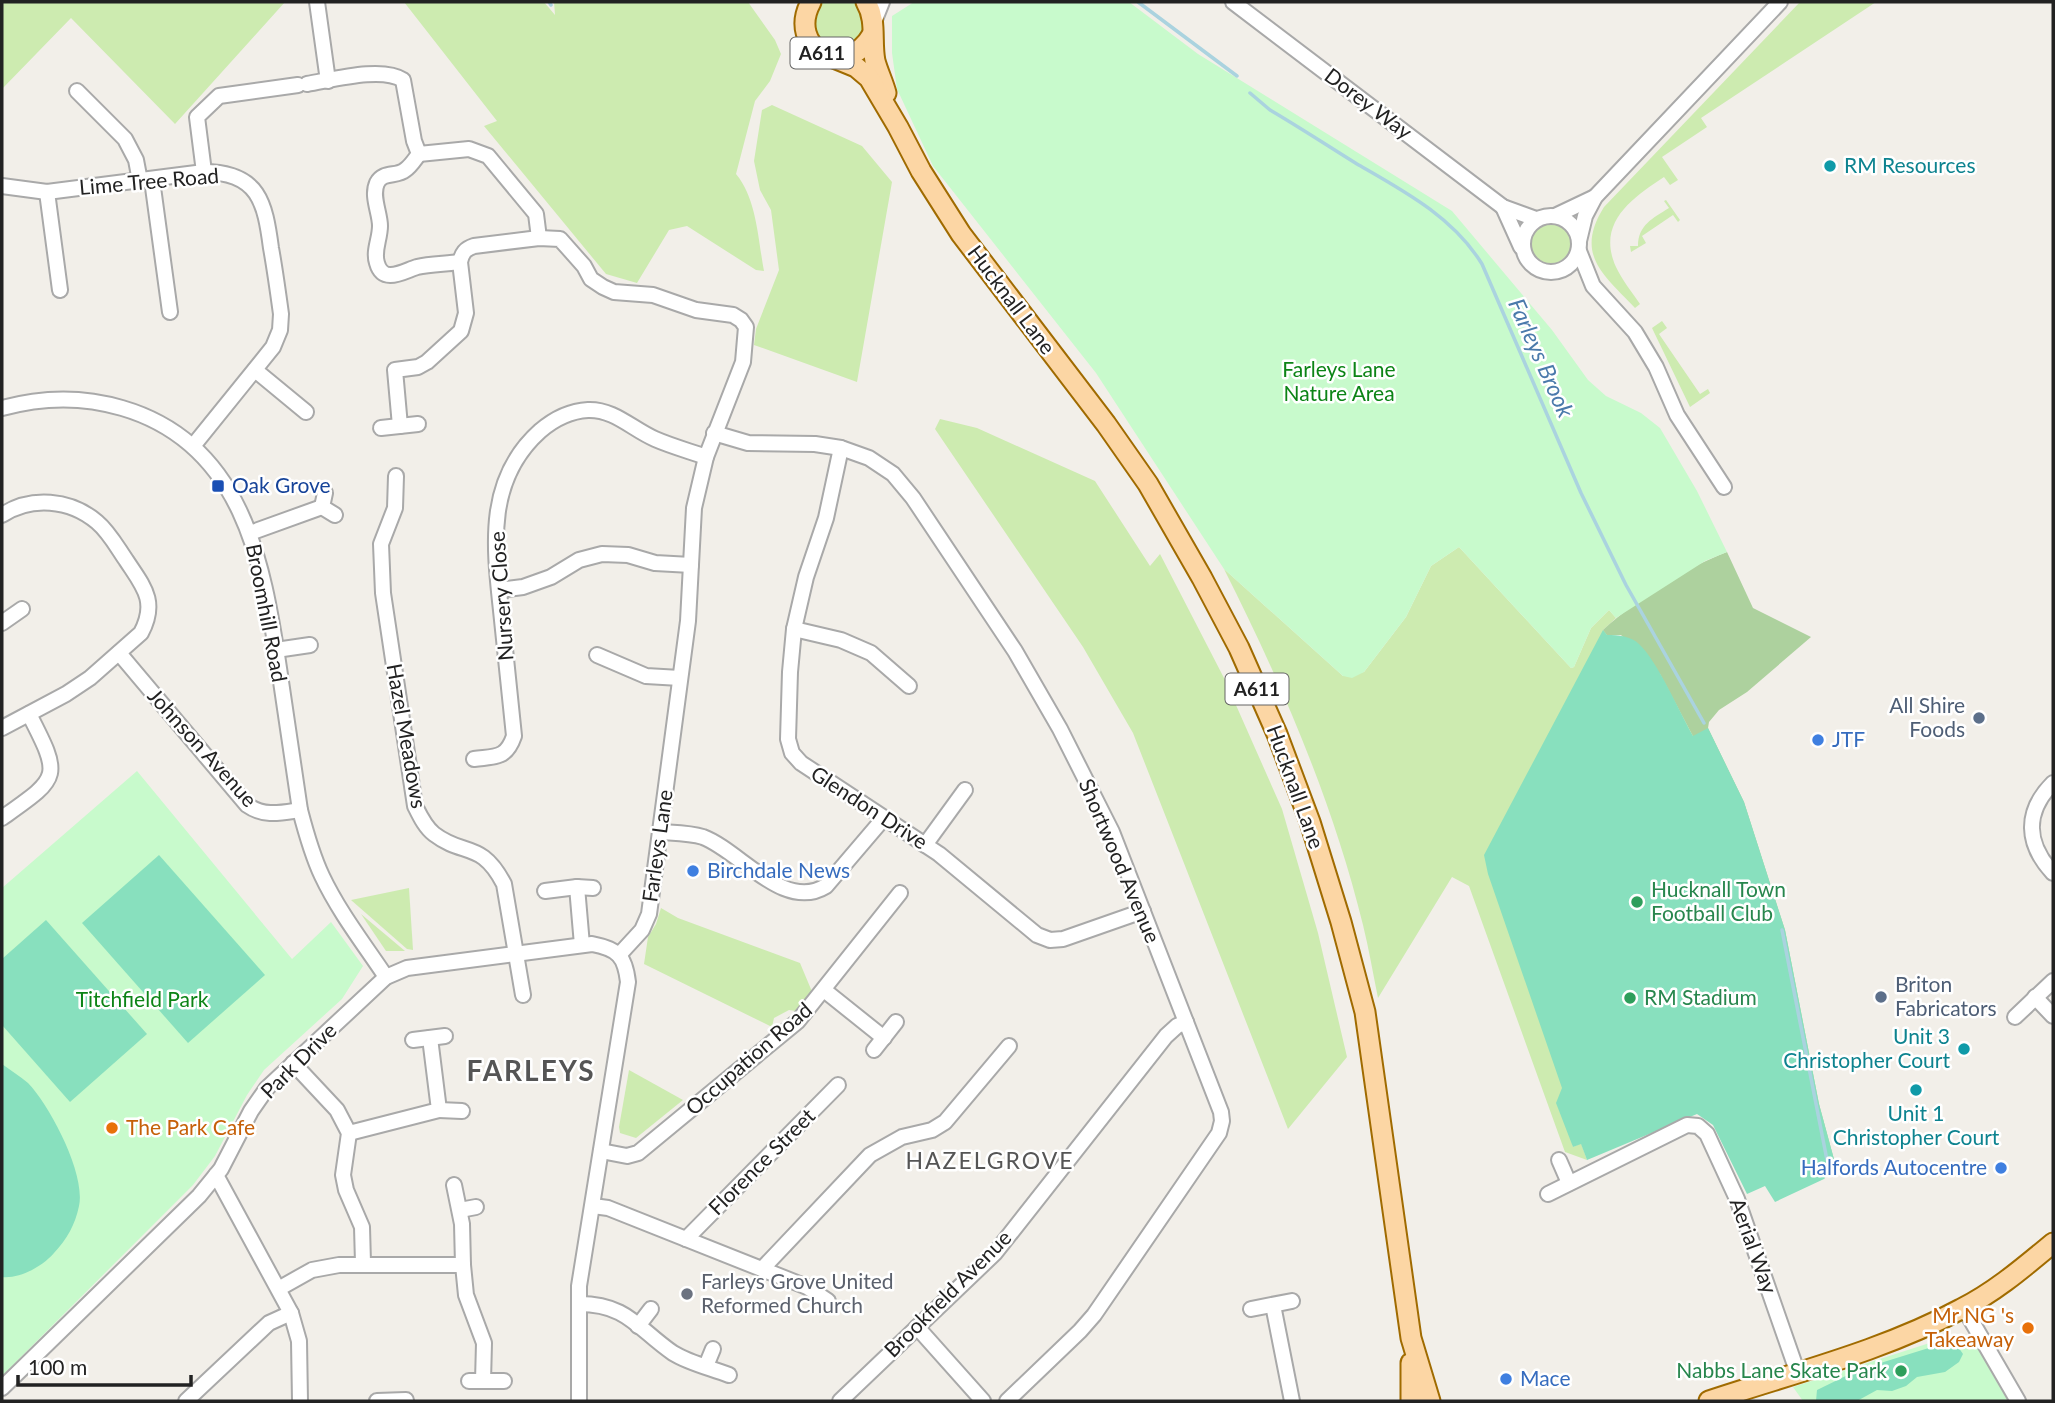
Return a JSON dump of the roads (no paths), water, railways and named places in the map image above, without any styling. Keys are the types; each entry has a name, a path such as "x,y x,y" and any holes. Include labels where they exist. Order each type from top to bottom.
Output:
{"main road":[{"name":"Hucknall Lane","path":"796,2 813,47 823,54 856,67 869,78 921,171 961,234 1106,424 1148,484 1239,648 1277,734 1314,834 1342,922 1365,1012 1411,1338 1411,1401"},
{"name":"A611","path":"804,24 811,2"},
{"name":"Hucknall Lane","path":"866,2 871,10 876,62 898,127"},
{"name":"A611","path":"834,58 857,53 866,45 873,28"},
{"path":"1709,1401 1888,1342 1964,1308 2002,1283 2053,1243"},
{"name":"Hucknall Lane","path":"1411,1338 1430,1401"}],"street":[{"path":"317,2 328,81"},
{"path":"873,28 883,2"},
{"name":"Dorey Way","path":"1233,2 1503,207 1536,219"},
{"path":"1595,197 1555,216 1536,219 1524,234 1523,252 1534,267 1551,273 1560,271 1575,260 1585,216 1595,197 1780,2"},
{"path":"204,172 197,117 219,96 293,82 389,74 403,80 414,141 419,154"},
{"path":"77,91 125,139 146,180 170,312"},
{"path":"400,426 395,370 418,367 427,362 458,335 463,327 466,313 460,262 462,254 474,246 539,238 536,214 488,156 469,149 419,154 407,170 388,174 377,184 380,227 375,255 377,266 383,273 391,276 404,274 416,267 460,262"},
{"name":"Lime Tree Road","path":"2,186 47,192 204,172 225,172 244,181 257,194 266,211 281,314 280,330 273,347 256,370 193,446"},
{"path":"47,192 60,290"},
{"name":"Dorey Way","path":"1503,207 1523,252"},
{"path":"1555,216 1571,225 1593,285 1635,332 1656,367 1677,415 1724,487"},
{"name":"Farleys Lane","path":"539,238 560,239 584,266 591,279 614,292 653,295 696,310 733,315 746,327 743,362 705,457 694,508 688,621 647,921 619,955"},
{"path":"1560,271 1593,285"},
{"path":"256,370 306,412"},
{"name":"Broomhill Road","path":"2,408 57,399 110,404 144,416 178,435 193,446 227,486 250,533 264,581 300,810 310,845 323,878 349,923 386,977"},
{"name":"Nursery Close","path":"474,759 499,756 509,749 514,736 495,555 502,489 525,444 549,423 569,413 590,410 615,415 658,441 705,457"},
{"path":"381,428 418,424"},
{"name":"Shortwood Avenue","path":"715,433 748,443 816,444 841,448 869,458 893,474 914,498 1015,651 1060,729 1112,832 1221,1112 1219,1133 1087,1324 1007,1401"},
{"name":"Glendon Drive","path":"841,448 826,518 806,577 794,629 788,739 792,753 800,763 925,845 1037,935 1050,940 1063,939 1143,911"},
{"name":"Hazel Meadows","path":"396,475 395,508 381,544 383,593 415,806 432,833 448,842 475,851 496,869 504,884 523,995"},
{"path":"2,515 24,505 56,503 89,516 106,531 143,586 149,605 141,633 119,653 66,694 2,728"},
{"path":"250,533 327,505"},
{"path":"499,590 523,587 551,577 579,560 602,554 628,555 655,563 691,565"},
{"path":"2,623 22,610"},
{"path":"794,629 841,640 871,653 909,685"},
{"path":"276,650 310,645"},
{"name":"Johnson Avenue","path":"119,653 247,805 271,814 300,810"},
{"path":"597,655 646,676 680,678"},
{"path":"2,817 38,792 47,782 51,767 50,754 29,714"},
{"path":"2053,783 2039,801 2032,827 2036,848 2053,873"},
{"path":"925,845 965,790"},
{"path":"660,832 704,838 788,891 807,894 826,886 884,818"},
{"path":"576,887 582,945"},
{"path":"545,891 593,888"},
{"name":"Occupation Road","path":"601,1151 627,1156 638,1153 798,1021 900,893"},
{"name":"Park Drive","path":"2,1388 199,1196 229,1156 251,1111 267,1088 386,977 407,968 582,945 605,947 619,955"},
{"path":"579,1401 579,1286 628,982 625,963 619,955"},
{"path":"2015,1017 2053,981"},
{"path":"824,990 884,1038"},
{"path":"2035,997 2053,1016"},
{"path":"874,1050 896,1022"},
{"name":"Brookfield Avenue","path":"839,1401 995,1253 1166,1036 1186,1022"},
{"path":"413,1040 445,1036"},
{"path":"430,1038 439,1110"},
{"path":"762,1269 870,1155 886,1144 932,1130 945,1122 1009,1046"},
{"path":"293,1063 337,1110 349,1133 343,1175 346,1190 362,1227 363,1264"},
{"name":"Florence Street","path":"686,1239 838,1085"},
{"path":"349,1133 439,1110 462,1111"},
{"name":"Aerial Way","path":"1570,1183 1687,1125 1698,1126 1707,1135 1737,1199 1797,1371"},
{"path":"1548,1194 1570,1183 1559,1160"},
{"path":"216,1175 291,1313 299,1340 300,1401"},
{"path":"454,1185 460,1210 466,1295 484,1343 476,1381 504,1381"},
{"path":"593,1206 607,1208 807,1287 828,1301"},
{"path":"460,1210 476,1207"},
{"path":"279,1288 312,1270 339,1265 463,1265"},
{"path":"1251,1309 1292,1301"},
{"path":"579,1304 608,1306 621,1312 676,1354 729,1375"},
{"path":"1273,1305 1292,1401"},
{"path":"1964,1308 2018,1401"},
{"path":"639,1326 651,1309"},
{"path":"186,1401 269,1323 291,1313"},
{"path":"917,1327 984,1401"},
{"path":"706,1366 713,1349"},
{"path":"377,1401 406,1400"}],"waterway":[{"name":"Farleys Brook","path":"1138,2 1237,76"},
{"name":"Farleys Brook","path":"1250,93 1270,110 1426,206 1457,232 1470,247 1482,264 1581,493 1626,585 1704,723"},
{"path":"1782,930 1827,1160 1833,1163"}],"place":[{"name":"RM Resources","path":"1830,166"},
{"name":"Oak Grove","path":"218,486"},
{"name":"All Shire Foods","path":"1979,718"},
{"name":"JTF","path":"1818,740"},
{"name":"Birchdale News","path":"693,871"},
{"name":"Hucknall Town Football Club","path":"1637,902"},
{"name":"Briton Fabricators","path":"1881,997"},
{"name":"RM Stadium","path":"1630,998"},
{"name":"Unit 3 Christopher Court","path":"1964,1049"},
{"name":"Unit 1 Christopher Court","path":"1916,1090"},
{"name":"The Park Cafe","path":"112,1128"},
{"name":"Halfords Autocentre","path":"2001,1168"},
{"name":"Farleys Grove United Reformed Church","path":"687,1294"},
{"name":"Mr NG 's Takeaway","path":"2028,1328"},
{"name":"Nabbs Lane Skate Park","path":"1901,1371"},
{"name":"Mace","path":"1506,1379"}],"district":[{"name":"FARLEYS","path":"531,1071"},
{"name":"HAZELGROVE","path":"990,1161"}],"park label":[{"name":"Farleys Lane Nature Area","path":"1339,382"},
{"name":"Titchfield Park","path":"142,1000"}]}
